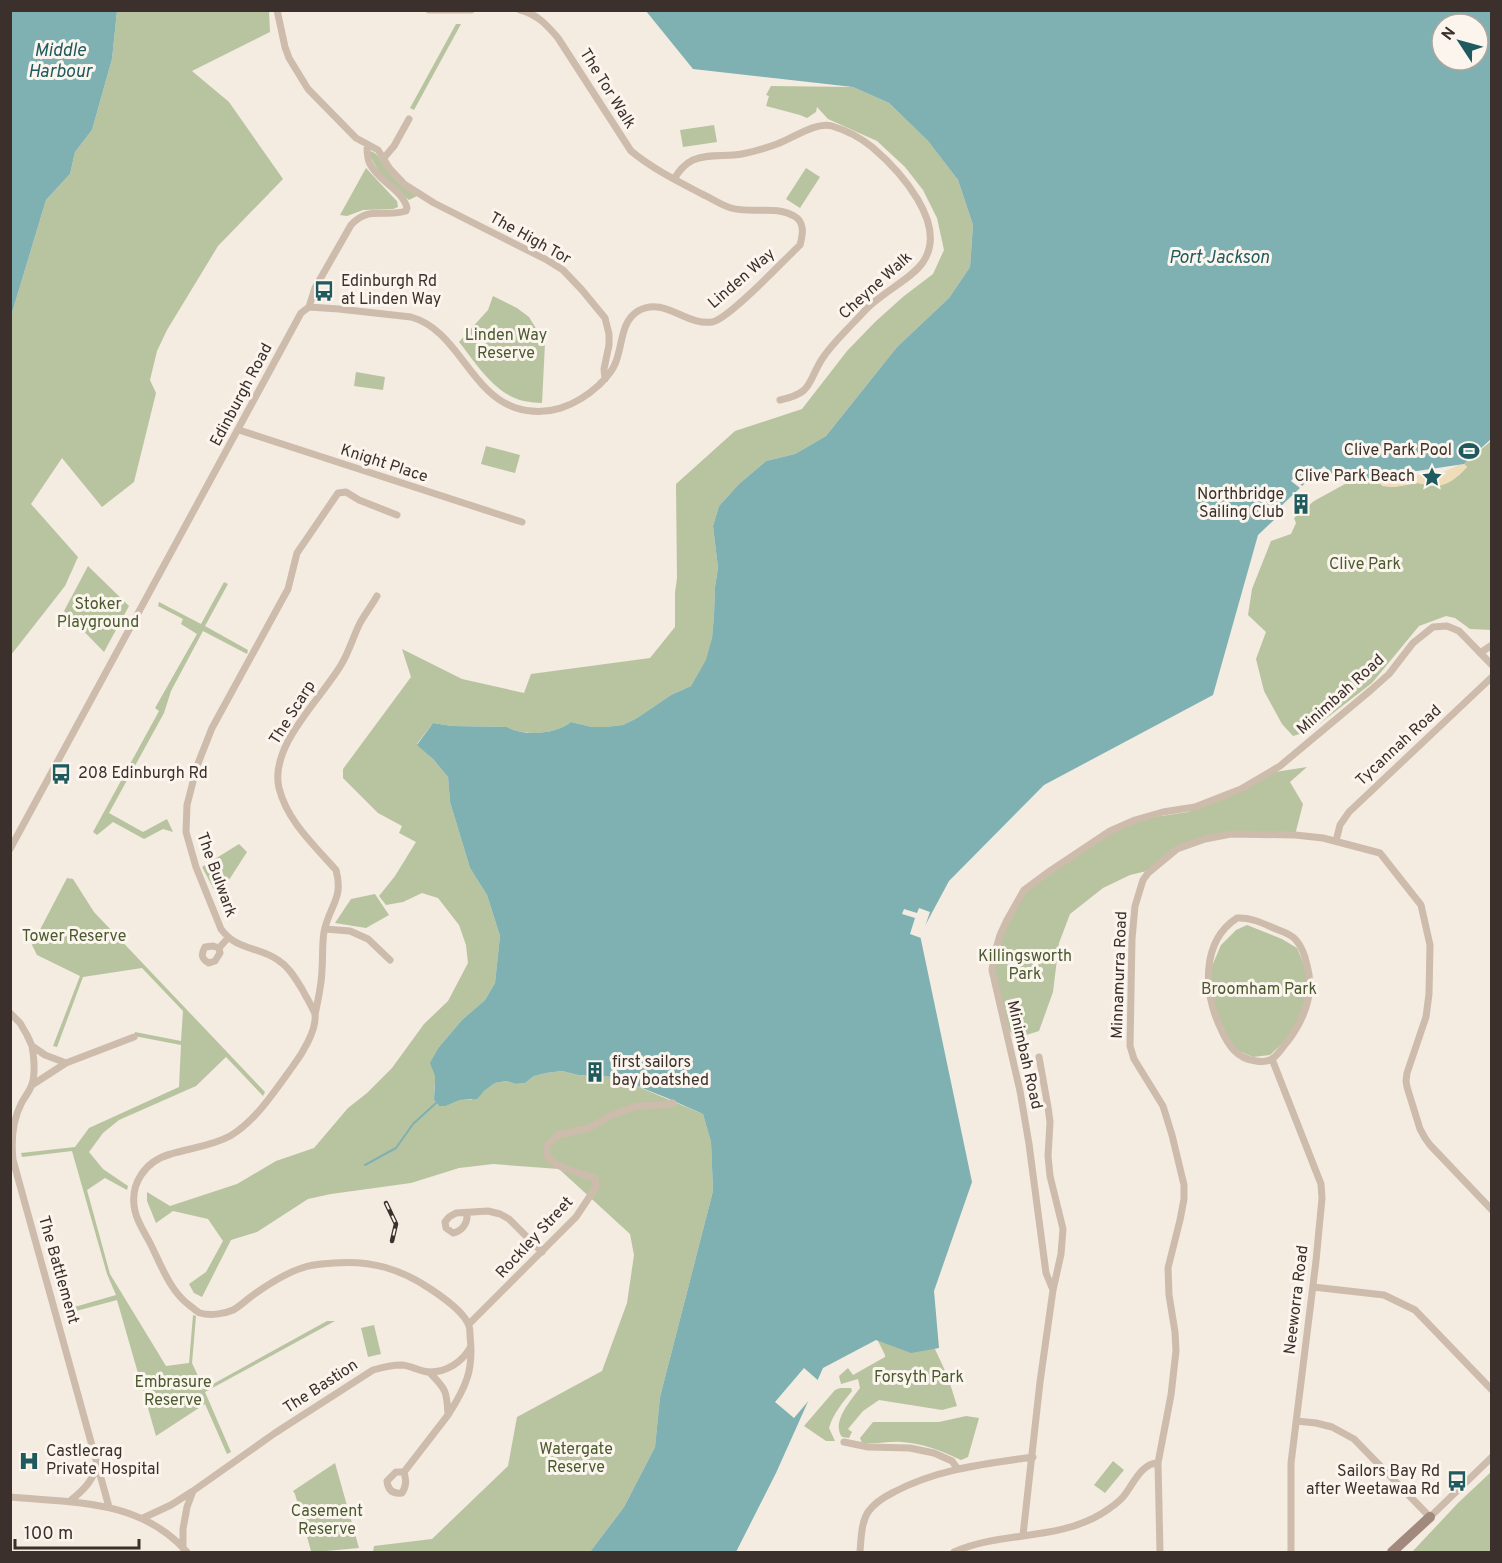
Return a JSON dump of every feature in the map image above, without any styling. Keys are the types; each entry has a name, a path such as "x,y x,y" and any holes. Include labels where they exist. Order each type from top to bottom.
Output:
{"street":[{"path":"277,10 289,58 308,89 356,138 367,145"},
{"path":"429,10 471,10"},
{"name":"The Tor Walk","path":"520,10 538,17 558,38 631,151 647,164 674,179"},
{"path":"383,159 394,146 409,119"},
{"name":"Cheyne Walk","path":"674,179 680,169 690,161 701,157 741,154 778,144 815,127 831,126 870,146 900,176 922,208 928,222 930,240 923,262 910,275 875,301 830,349 822,359 808,387 800,394 780,400"},
{"name":"The High Tor","path":"367,145 378,150 390,169 404,184 434,203 563,270 605,318 609,334 604,369 605,379"},
{"name":"Edinburgh Road","path":"10,849 301,313 309,308 315,288 351,225 365,214 406,211 403,198 370,164 367,145"},
{"name":"Linden Way","path":"309,308 349,310 419,319 444,337 485,387 513,408 532,413 551,411 571,405 588,395 613,369 628,320 636,312 644,308 662,307 695,321 719,320 748,296 800,244 802,226 797,217 790,213 747,212 730,208 674,179"},
{"name":"Knight Place","path":"239,430 522,522"},
{"name":"The Bulwark","path":"315,1015 305,994 286,966 277,958 235,943 221,929 196,867 186,832 187,805 197,766 212,728 288,589 297,553 338,493 346,492 370,505 397,515"},
{"name":"The Scarp","path":"315,1015 325,929 327,918 336,903 339,880 336,870 294,822 285,805 278,787 279,762 288,741 341,665 360,624 377,596"},
{"name":"Minimbah Road","path":"1023,1535 1053,1290 1046,1273 1020,1091 992,970 994,956 1007,920 1024,890 1110,831 1135,820 1195,807 1241,789 1280,766 1389,674 1413,643 1433,627 1447,626 1459,631 1480,652"},
{"path":"1491,645 1480,652 1491,665"},
{"name":"Tycannah Road","path":"1336,841 1340,825 1350,812 1491,678"},
{"name":"Minnamurra Road","path":"1160,1552 1158,1463 1172,1395 1176,1351 1168,1268 1180,1220 1184,1185 1163,1106 1134,1059 1130,1046 1132,939 1137,895 1143,880 1177,849 1205,839 1231,834 1323,838 1380,854 1421,905 1430,945 1426,1017 1406,1081 1420,1129 1430,1145 1491,1210"},
{"path":"1237,918 1252,920 1294,937 1305,954 1309,970 1310,992 1305,1011 1291,1036 1272,1059 1264,1062 1250,1060 1234,1051 1223,1034 1211,1005 1208,975 1212,951 1218,937 1237,918"},
{"path":"325,929 350,931 368,939 390,960"},
{"path":"219,948 228,938"},
{"path":"10,1013 24,1029 32,1046 45,1055 66,1063"},
{"path":"315,1015 312,1034 303,1053 251,1120 230,1136 169,1154 155,1161 144,1170 137,1181 133,1196 135,1213 174,1289 187,1304 200,1313 216,1314 234,1309 255,1293 301,1268 318,1264 351,1262 381,1265 409,1276 446,1299 469,1324 472,1346 471,1368 464,1390 448,1415 404,1472"},
{"name":"The Battlement","path":"32,1085 66,1063 134,1037"},
{"name":"The Battlement","path":"32,1046 34,1061 32,1085 20,1106 14,1125 11,1144 13,1160 99,1464 109,1507"},
{"path":"1039,1057 1049,1114 1050,1176 1062,1229 1061,1254 1053,1290"},
{"name":"Neeworra Road","path":"1272,1059 1321,1184 1322,1198 1291,1464 1291,1552"},
{"name":"Rockley Street","path":"469,1324 576,1217 596,1187 594,1178 569,1170 549,1159 546,1152 547,1145 561,1134 589,1128 612,1114 637,1106 673,1103"},
{"path":"467,1213 488,1211 510,1219 542,1252"},
{"path":"1313,1287 1384,1295 1415,1310 1491,1390"},
{"path":"429,1372 446,1369 457,1363 463,1359 472,1346"},
{"name":"The Bastion","path":"143,1518 193,1491 275,1433 373,1370 402,1365 429,1372"},
{"path":"429,1372 440,1383 447,1395 448,1415"},
{"path":"1296,1421 1332,1427 1354,1438 1430,1517"},
{"path":"844,1442 868,1447 910,1448 952,1461 957,1468"},
{"path":"860,1552 864,1519 873,1506 886,1496 917,1481 957,1468 1033,1457"},
{"path":"1392,1552 1491,1457"},
{"path":"954,1552 982,1542 1062,1530 1087,1522 1116,1504 1146,1466 1158,1463"},
{"path":"70,1501 86,1489 99,1464"},
{"path":"185,1550 183,1529 187,1506 193,1491"},
{"path":"10,1497 70,1501 109,1507 143,1518 162,1530 185,1550"}],"green space":[{"path":"117,11 269,11 270,32 192,71 229,102 283,179 218,246 167,330 157,351 150,380 156,393 134,482 102,507 62,458 31,504 78,557 65,586 11,655 11,316 46,200 70,174 75,152 92,130 112,59"},
{"path":"456,24 461,24 414,110 410,108"},
{"name":"Watergate Reserve","path":"771,86 853,87 889,103 928,141 958,180 973,225 970,267 949,298 897,347 826,436 795,454 766,461 739,484 719,506 713,526 718,568 712,638 707,660 691,686 671,695 623,725 592,727 571,722 557,729 531,733 507,727 452,726 433,723 417,744 448,777 450,802 470,868 487,895 500,936 495,983 485,1000 462,1020 439,1047 434,1100 439,1106 446,1106 460,1100 471,1100 495,1083 506,1081 516,1084 525,1083 534,1076 562,1071 578,1075 615,1077 703,1114 711,1142 713,1191 660,1397 655,1447 624,1507 590,1552 373,1552 374,1546 432,1539 508,1466 517,1417 602,1371 627,1303 634,1255 630,1234 559,1169 493,1164 459,1168 411,1183 308,1199 257,1232 231,1240 202,1297 194,1293 189,1284 206,1272 223,1241 208,1219 173,1211 156,1223 147,1201 147,1192 170,1206 237,1184 276,1161 314,1148 348,1108 392,1068 424,1024 448,1001 468,963 466,945 459,925 438,898 422,893 403,902 386,905 379,896 395,876 416,842 399,833 402,826 378,813 343,778 343,769 411,677 402,649 462,679 524,693 531,674 650,658 675,627 676,484 735,431 802,409 847,351 875,322 933,274 944,250 937,218 923,190 905,167 877,141 828,119 817,107 816,112 807,118 766,106 769,96 766,95"},
{"path":"714,125 717,142 683,147 680,130"},
{"path":"371,151 378,156 397,181 417,196 409,200 391,184 377,168 369,153"},
{"path":"366,168 397,201 398,207 363,210 347,216 340,215"},
{"path":"806,168 820,177 800,208 786,199"},
{"name":"Linden Way Reserve","path":"493,296 529,317 545,343 542,403 524,401 504,392 487,377 459,342 488,310"},
{"path":"356,372 385,377 383,390 354,386"},
{"name":"Clive Park","path":"1491,441 1491,630 1470,629 1455,618 1446,616 1419,626 1372,683 1310,731 1293,736 1282,724 1264,691 1256,659 1266,632 1248,615 1252,589 1271,541 1291,534 1296,523 1294,518 1314,501 1345,484 1373,479 1383,486 1394,487 1418,483 1431,486 1459,475 1467,467 1464,464"},
{"path":"486,446 520,455 515,473 481,464"},
{"name":"Stoker Playground","path":"88,566 129,606 104,652 64,611"},
{"path":"224,582 228,584 205,626 248,650 247,654 203,631 171,691 164,713 109,813 143,832 167,819 173,832 163,829 144,839 113,822 97,835 93,832 159,711 155,708 197,634 181,624 183,619 158,606 159,602 201,624"},
{"name":"Killingsworth Park","path":"1307,767 1290,782 1303,804 1295,835 1219,837 1188,844 1151,870 1130,875 1103,888 1070,914 1059,943 1053,992 1039,1031 1014,1039 1001,1014 992,971 1007,920 1024,890 1095,840 1135,820 1188,812 1269,773"},
{"path":"239,844 247,852 218,897 202,867"},
{"path":"67,878 73,879 94,912 265,1092 263,1096 226,1057 196,1086 119,1120 103,1133 89,1152 103,1169 128,1186 127,1190 105,1178 87,1190 110,1274 166,1366 189,1363 193,1315 196,1316 192,1363 204,1389 327,1321 335,1321 205,1392 231,1452 227,1454 205,1404 156,1436 117,1300 65,1314 64,1310 116,1295 107,1274 72,1151 22,1157 21,1153 75,1147 89,1128 179,1087 181,1045 134,1036 135,1032 181,1041 183,1011 142,968 83,977 57,1047 53,1046 80,976 37,955 32,945"},
{"path":"375,894 389,915 366,928 335,923 351,899"},
{"name":"Broomham Park","path":"1247,925 1282,939 1297,948 1310,987 1306,1010 1289,1037 1270,1055 1253,1057 1236,1050 1212,1009 1212,966 1221,945 1236,930"},
{"path":"374,1325 381,1354 368,1357 361,1328"},
{"name":"Forsyth Park","path":"877,1339 934,1347 948,1377 957,1406 942,1410 879,1400 863,1411 848,1429 852,1432 849,1438 842,1437 839,1431 840,1418 860,1388 858,1379 841,1384 839,1376 848,1368 853,1375 885,1357"},
{"path":"851,1388 852,1391 836,1413 829,1428 835,1441 826,1441 804,1426 835,1390"},
{"path":"966,1416 979,1418 968,1457 961,1460 917,1444 862,1443 860,1438 873,1422 939,1422"},
{"path":"1113,1461 1124,1470 1105,1493 1094,1485"},
{"name":"Casement Reserve","path":"335,1463 359,1548 315,1552 311,1551 293,1491"},
{"path":"1491,1472 1491,1552 1412,1552 1458,1503"}],"sand":[{"name":"Clive Park Beach","path":"1464,464 1467,467 1455,478 1437,486 1411,483 1391,487 1373,479 1443,472"}],"water":[{"name":"Middle Harbour","path":"11,10 117,11 112,59 92,130 75,152 70,174 46,200 11,316"},
{"name":"Port Jackson","path":"646,11 1491,11 1491,439 1464,464 1306,490 1258,535 1213,695 1044,785 949,881 920,935 972,1182 934,1291 939,1348 911,1353 876,1340 823,1368 776,1473 736,1552 590,1552 624,1507 655,1447 660,1397 713,1191 711,1142 703,1114 615,1077 578,1075 562,1071 546,1073 534,1076 525,1083 516,1084 506,1081 495,1083 477,1099 460,1100 446,1106 439,1106 434,1100 435,1076 430,1063 439,1047 462,1020 485,1000 495,983 500,936 487,895 470,868 450,802 448,777 417,745 433,723 452,726 507,727 531,733 557,729 571,722 592,727 623,725 671,695 691,686 706,660 712,638 718,568 713,526 719,506 739,484 766,461 795,454 826,436 897,347 949,298 970,267 973,225 958,180 928,141 889,103 853,87 693,69"}],"pier":[{"path":"1324,466 1337,479 1342,475 1347,480 1342,485 1307,493 1287,512 1281,506 1300,488 1291,481 1295,476 1302,486"},
{"path":"919,908 930,912 921,938 910,934 915,918 902,914 904,909 917,913"},
{"path":"804,1368 820,1382 816,1392 794,1418 775,1402"}],"waterway":[{"path":"365,1165 396,1148 413,1124 436,1103"}],"railway":[{"path":"386,1203 396,1224 392,1241"}],"place":[{"name":"Edinburgh Rd at Linden Way","path":"324,291"},
{"name":"Clive Park Pool","path":"1469,451"},
{"name":"Clive Park Beach","path":"1432,477"},
{"name":"Northbridge Sailing Club","path":"1301,504"},
{"name":"208 Edinburgh Rd","path":"61,774"},
{"name":"first sailors bay boatshed","path":"595,1072"},
{"name":"Castlecrag Private Hospital","path":"29,1461"},
{"name":"Sailors Bay Rd after Weetawaa Rd","path":"1457,1481"}],"park label":[{"name":"Tower Reserve","path":"74,937"},
{"name":"Embrasure Reserve","path":"173,1392"}]}
